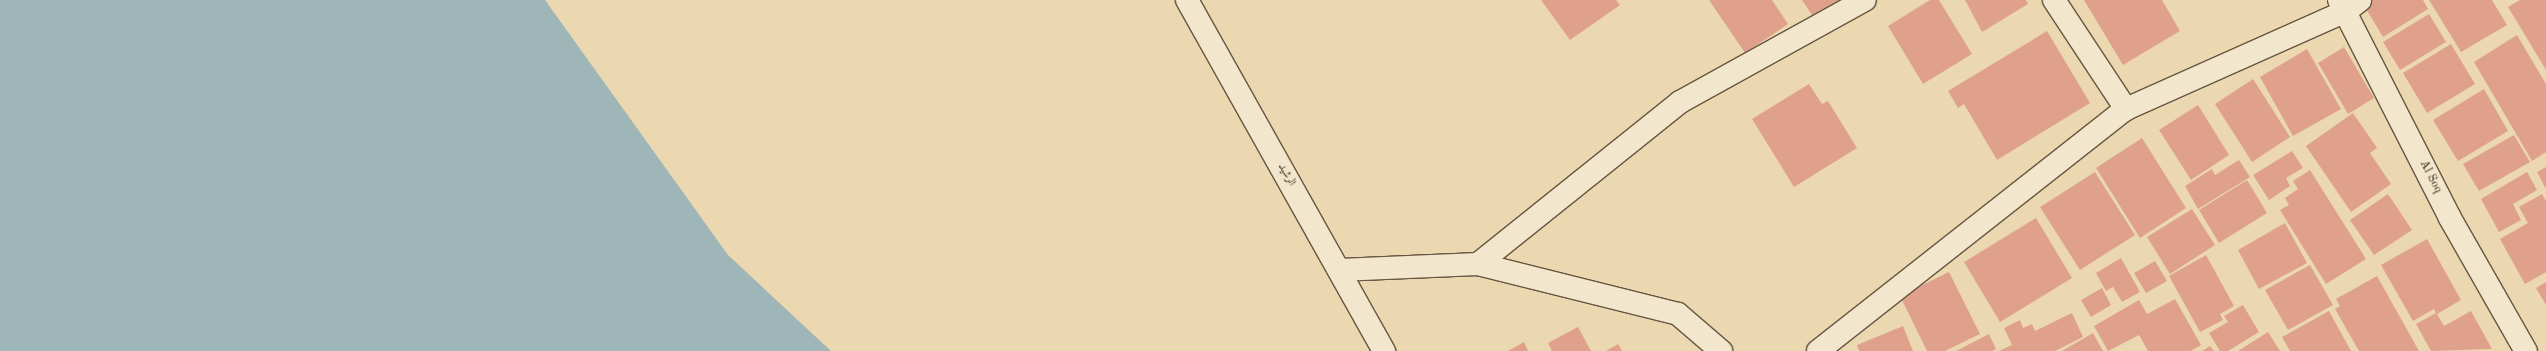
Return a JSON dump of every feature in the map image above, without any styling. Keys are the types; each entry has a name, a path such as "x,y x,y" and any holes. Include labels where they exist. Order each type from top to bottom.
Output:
{"street":[{"path":"1478,264 1680,102 1864,0"},
{"path":"2054,0 2126,109"},
{"name":"الرشيد","path":"1194,2 1384,351"},
{"path":"1818,351 2126,109 2349,4"},
{"name":"Al Soq","path":"2349,4 2450,218 2526,351"},
{"path":"1339,270 1478,264 1678,314 1722,351"}],"water":[{"path":"0,0 545,0 728,255 831,351 0,351"}],"building":[{"path":"1541,0 1616,0 1620,5 1570,40"},
{"path":"1709,0 1772,0 1788,24 1745,53"},
{"path":"1802,0 1840,0 1814,18"},
{"path":"1930,0 1939,0 1972,54 1923,84 1888,26"},
{"path":"1965,0 2026,0 2028,4 1982,32"},
{"path":"2084,0 2162,0 2180,31 2123,65"},
{"path":"2365,0 2423,0 2428,9 2383,37 2362,2"},
{"path":"2429,0 2492,0 2507,25 2461,52"},
{"path":"2520,0 2546,0 2546,70 2508,7"},
{"path":"2429,14 2446,42 2400,70 2383,42"},
{"path":"2047,31 2090,103 1997,160 1964,104 1958,108 1948,91"},
{"path":"2517,35 2546,84 2546,152 2532,161 2474,62"},
{"path":"2451,44 2475,84 2427,113 2403,73"},
{"path":"2344,47 2374,98 2348,114 2318,63"},
{"path":"2307,49 2341,109 2293,136 2260,77"},
{"path":"2253,79 2290,137 2252,162 2215,104"},
{"path":"1809,84 1822,104 1828,101 1857,148 1794,187 1752,119"},
{"path":"2484,89 2508,131 2458,161 2433,120"},
{"path":"2198,105 2229,155 2191,180 2159,130"},
{"path":"2353,113 2377,148 2370,153 2391,184 2351,212 2306,146"},
{"path":"2514,135 2530,162 2479,191 2463,164"},
{"path":"2142,138 2186,208 2140,238 2096,168"},
{"path":"2292,151 2303,168 2286,178 2290,186 2269,200 2253,175"},
{"path":"2239,160 2250,177 2198,209 2185,186 2212,169 2215,175"},
{"path":"2546,167 2546,189 2537,172"},
{"path":"2310,170 2366,259 2326,284 2280,210 2289,205 2285,198 2298,189 2293,181"},
{"path":"2095,172 2135,235 2080,270 2040,207"},
{"path":"2527,172 2537,190 2513,204 2521,220 2499,232 2481,199"},
{"path":"2247,180 2267,213 2219,243 2199,210"},
{"path":"2388,194 2412,230 2374,255 2350,220"},
{"path":"2542,194 2546,201 2546,272 2525,284 2500,239 2528,223 2519,207"},
{"path":"2192,209 2215,245 2170,274 2147,237"},
{"path":"2036,218 2072,278 2000,322 1964,262"},
{"path":"2285,223 2307,263 2259,289 2238,250"},
{"path":"2427,239 2461,300 2437,314 2444,326 2471,311 2492,349 2431,351 2416,324 2436,313 2434,309 2413,321 2381,265"},
{"path":"2206,255 2234,306 2220,314 2223,320 2200,332 2169,276"},
{"path":"2121,258 2140,292 2122,302 2113,287 2106,291 2096,273"},
{"path":"2155,261 2167,281 2146,293 2134,273"},
{"path":"2310,265 2333,305 2288,330 2265,290"},
{"path":"1949,272 1980,334 1945,351 1927,351 1900,296"},
{"path":"2377,276 2419,351 2359,351 2335,309 2340,306 2336,299"},
{"path":"2546,282 2546,305 2536,288"},
{"path":"2102,288 2111,305 2091,317 2081,300"},
{"path":"2175,299 2201,345 2191,351 2148,351 2139,335 2108,351 2094,326 2139,300 2147,314"},
{"path":"2243,305 2259,332 2228,351 2220,351 2209,333 2228,322 2224,316"},
{"path":"2329,311 2351,351 2290,351 2282,337"},
{"path":"2072,313 2083,337 2055,351 1999,351 2012,345 2004,328 2020,320 2023,328 2032,324 2035,331"},
{"path":"1903,326 1913,351 1859,351 1857,345"},
{"path":"1578,327 1591,351 1552,351 1548,343"},
{"path":"2268,332 2280,351 2238,351"},
{"path":"2093,333 2103,351 2062,351"},
{"path":"1989,334 1996,349 1992,351 1956,351"},
{"path":"1524,342 1528,351 1508,351"},
{"path":"1618,344 1622,351 1606,351"},
{"path":"2210,346 2214,351 2202,351"}]}
